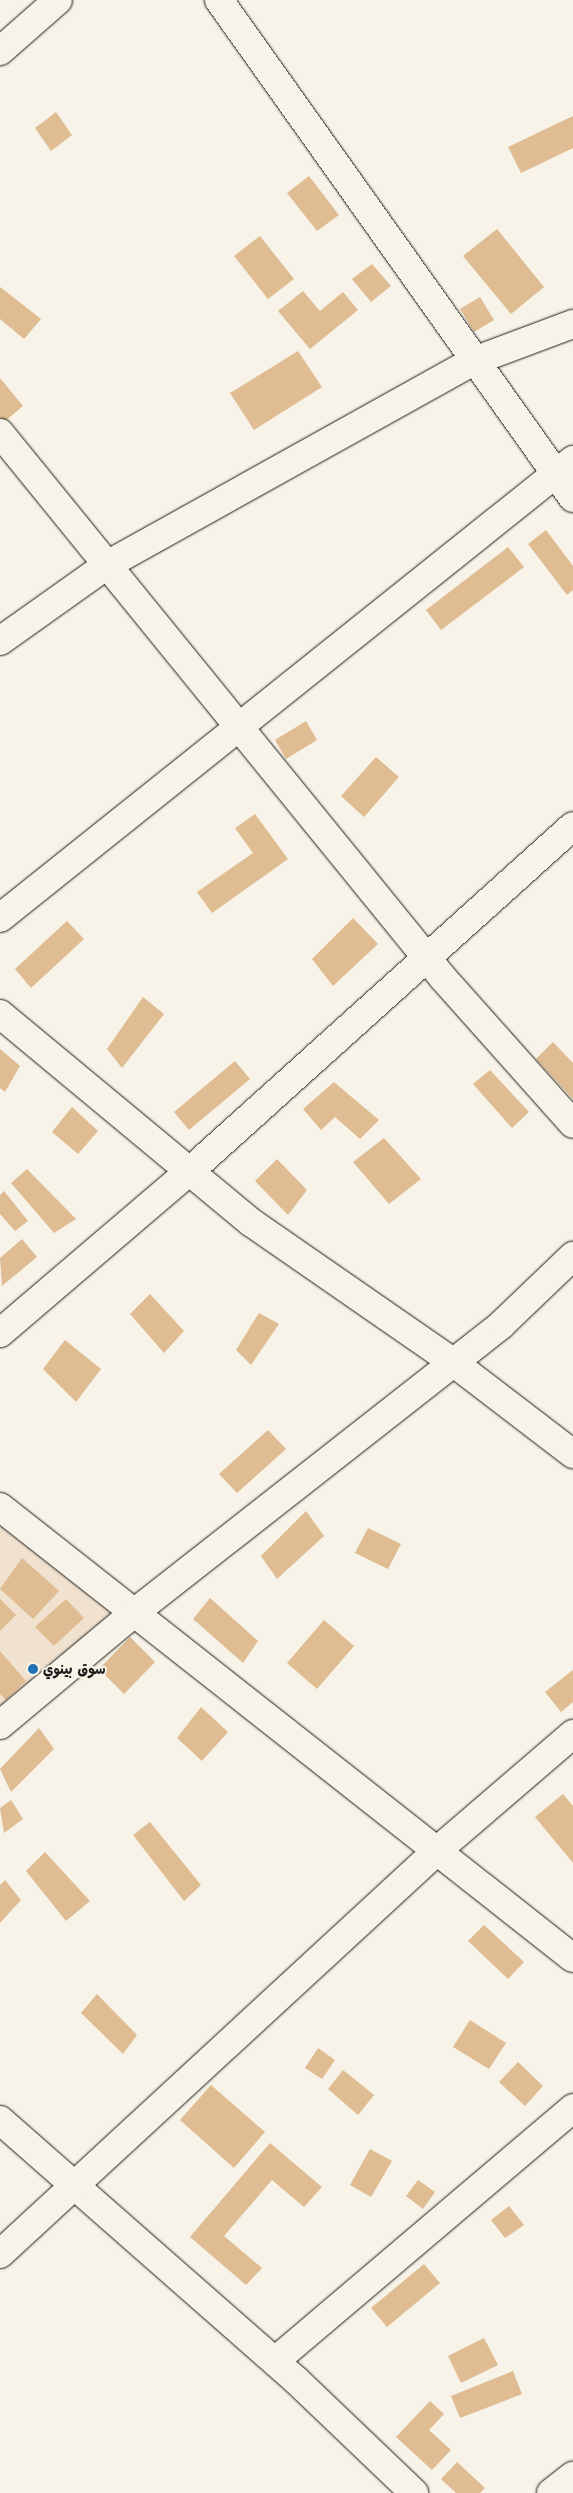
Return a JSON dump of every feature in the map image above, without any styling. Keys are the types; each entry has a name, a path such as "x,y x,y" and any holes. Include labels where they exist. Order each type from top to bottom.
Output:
{"street":[{"path":"0,51 58,0"},
{"path":"219,0 474,361 564,466 573,498"},
{"path":"0,641 107,565 474,361 573,324"},
{"path":"0,433 236,727 425,957 573,1124"},
{"path":"0,918 564,466"},
{"path":"0,1333 190,1171 425,957 573,826"},
{"path":"0,1014 252,1222 454,1363 573,1454"},
{"path":"0,1726 134,1613 501,1326 573,1256"},
{"path":"0,1507 573,1958"},
{"path":"0,2254 438,1850 573,1734"},
{"path":"275,2361 573,2108"},
{"path":"0,2120 275,2361 414,2493"},
{"path":"551,2493 573,2476"}],"shaded area":[{"name":"سوق بينوي","path":"0,1507 134,1613 0,1725"}],"building":[{"path":"56,112 72,135 51,151 35,128"},
{"path":"573,116 573,148 521,173 508,147"},
{"path":"309,176 339,215 317,231 287,193"},
{"path":"497,229 544,287 511,314 463,256"},
{"path":"260,236 294,279 268,299 234,256"},
{"path":"372,264 391,286 371,302 352,279"},
{"path":"0,287 41,319 24,339 0,319"},
{"path":"303,291 320,311 343,292 358,310 310,349 278,311"},
{"path":"480,297 494,320 474,332 460,309"},
{"path":"298,351 322,387 254,430 230,393"},
{"path":"0,378 23,406 4,422 0,417"},
{"path":"546,530 573,566 573,590 567,595 528,544"},
{"path":"508,547 524,567 441,630 426,610"},
{"path":"306,721 317,740 286,759 275,740"},
{"path":"376,757 399,777 364,817 341,796"},
{"path":"255,814 288,859 212,913 197,892 253,853 235,828"},
{"path":"353,918 378,944 333,986 312,959"},
{"path":"67,921 84,939 31,988 15,969"},
{"path":"143,997 164,1014 122,1068 107,1049"},
{"path":"553,1042 573,1063 573,1099 536,1059"},
{"path":"0,1049 20,1066 5,1092 0,1088"},
{"path":"235,1061 250,1079 189,1130 174,1112"},
{"path":"490,1070 529,1112 512,1128 473,1084"},
{"path":"334,1082 379,1120 360,1139 335,1117 321,1130 303,1109"},
{"path":"72,1107 98,1131 78,1154 52,1132"},
{"path":"384,1138 421,1179 389,1204 353,1162"},
{"path":"277,1159 307,1190 288,1215 255,1181"},
{"path":"27,1169 76,1219 54,1233 11,1183"},
{"path":"4,1191 28,1221 15,1231 0,1214 0,1195"},
{"path":"22,1239 37,1257 2,1286 0,1258"},
{"path":"150,1294 184,1331 164,1353 130,1314"},
{"path":"259,1313 279,1324 251,1365 236,1350"},
{"path":"65,1340 101,1369 76,1402 43,1369"},
{"path":"268,1430 286,1449 237,1493 219,1474"},
{"path":"306,1511 324,1536 277,1579 261,1556"},
{"path":"368,1528 401,1544 388,1569 355,1553"},
{"path":"22,1558 59,1591 33,1619 0,1589"},
{"path":"210,1598 258,1641 243,1663 193,1619"},
{"path":"0,1599 16,1615 0,1631"},
{"path":"66,1599 84,1618 54,1646 35,1627"},
{"path":"324,1620 354,1646 317,1689 287,1663"},
{"path":"130,1637 155,1662 124,1694 99,1669"},
{"path":"0,1651 26,1681 6,1700 0,1694"},
{"path":"573,1670 573,1702 561,1712 545,1692"},
{"path":"201,1707 228,1732 202,1761 177,1738"},
{"path":"39,1728 54,1749 11,1792 0,1769"},
{"path":"563,1794 573,1806 573,1863 535,1817"},
{"path":"11,1800 23,1819 4,1833 0,1808"},
{"path":"150,1822 201,1885 184,1901 133,1835"},
{"path":"45,1852 90,1901 66,1921 26,1871"},
{"path":"5,1880 21,1900 0,1923 0,1885"},
{"path":"484,1925 524,1962 508,1979 468,1941"},
{"path":"97,1994 137,2035 123,2054 81,2013"},
{"path":"470,2020 506,2043 489,2069 453,2047"},
{"path":"318,2048 335,2060 322,2079 305,2068"},
{"path":"518,2062 543,2086 525,2106 499,2082"},
{"path":"343,2070 374,2095 358,2115 328,2089"},
{"path":"211,2085 265,2132 234,2168 180,2120"},
{"path":"270,2143 322,2187 304,2207 272,2180 224,2236 262,2268 246,2285 190,2237"},
{"path":"370,2149 392,2161 371,2197 350,2185"},
{"path":"418,2180 435,2192 423,2209 406,2196"},
{"path":"509,2206 524,2225 505,2238 491,2220"},
{"path":"424,2264 440,2283 387,2327 371,2308"},
{"path":"484,2338 498,2365 461,2383 448,2356"},
{"path":"513,2371 522,2394 460,2418 451,2396"},
{"path":"430,2401 444,2414 429,2430 451,2450 432,2470 396,2437"},
{"path":"457,2462 485,2488 480,2493 456,2493 441,2479"}],"place":[{"name":"سوق بينوي","path":"33,1669"}]}
